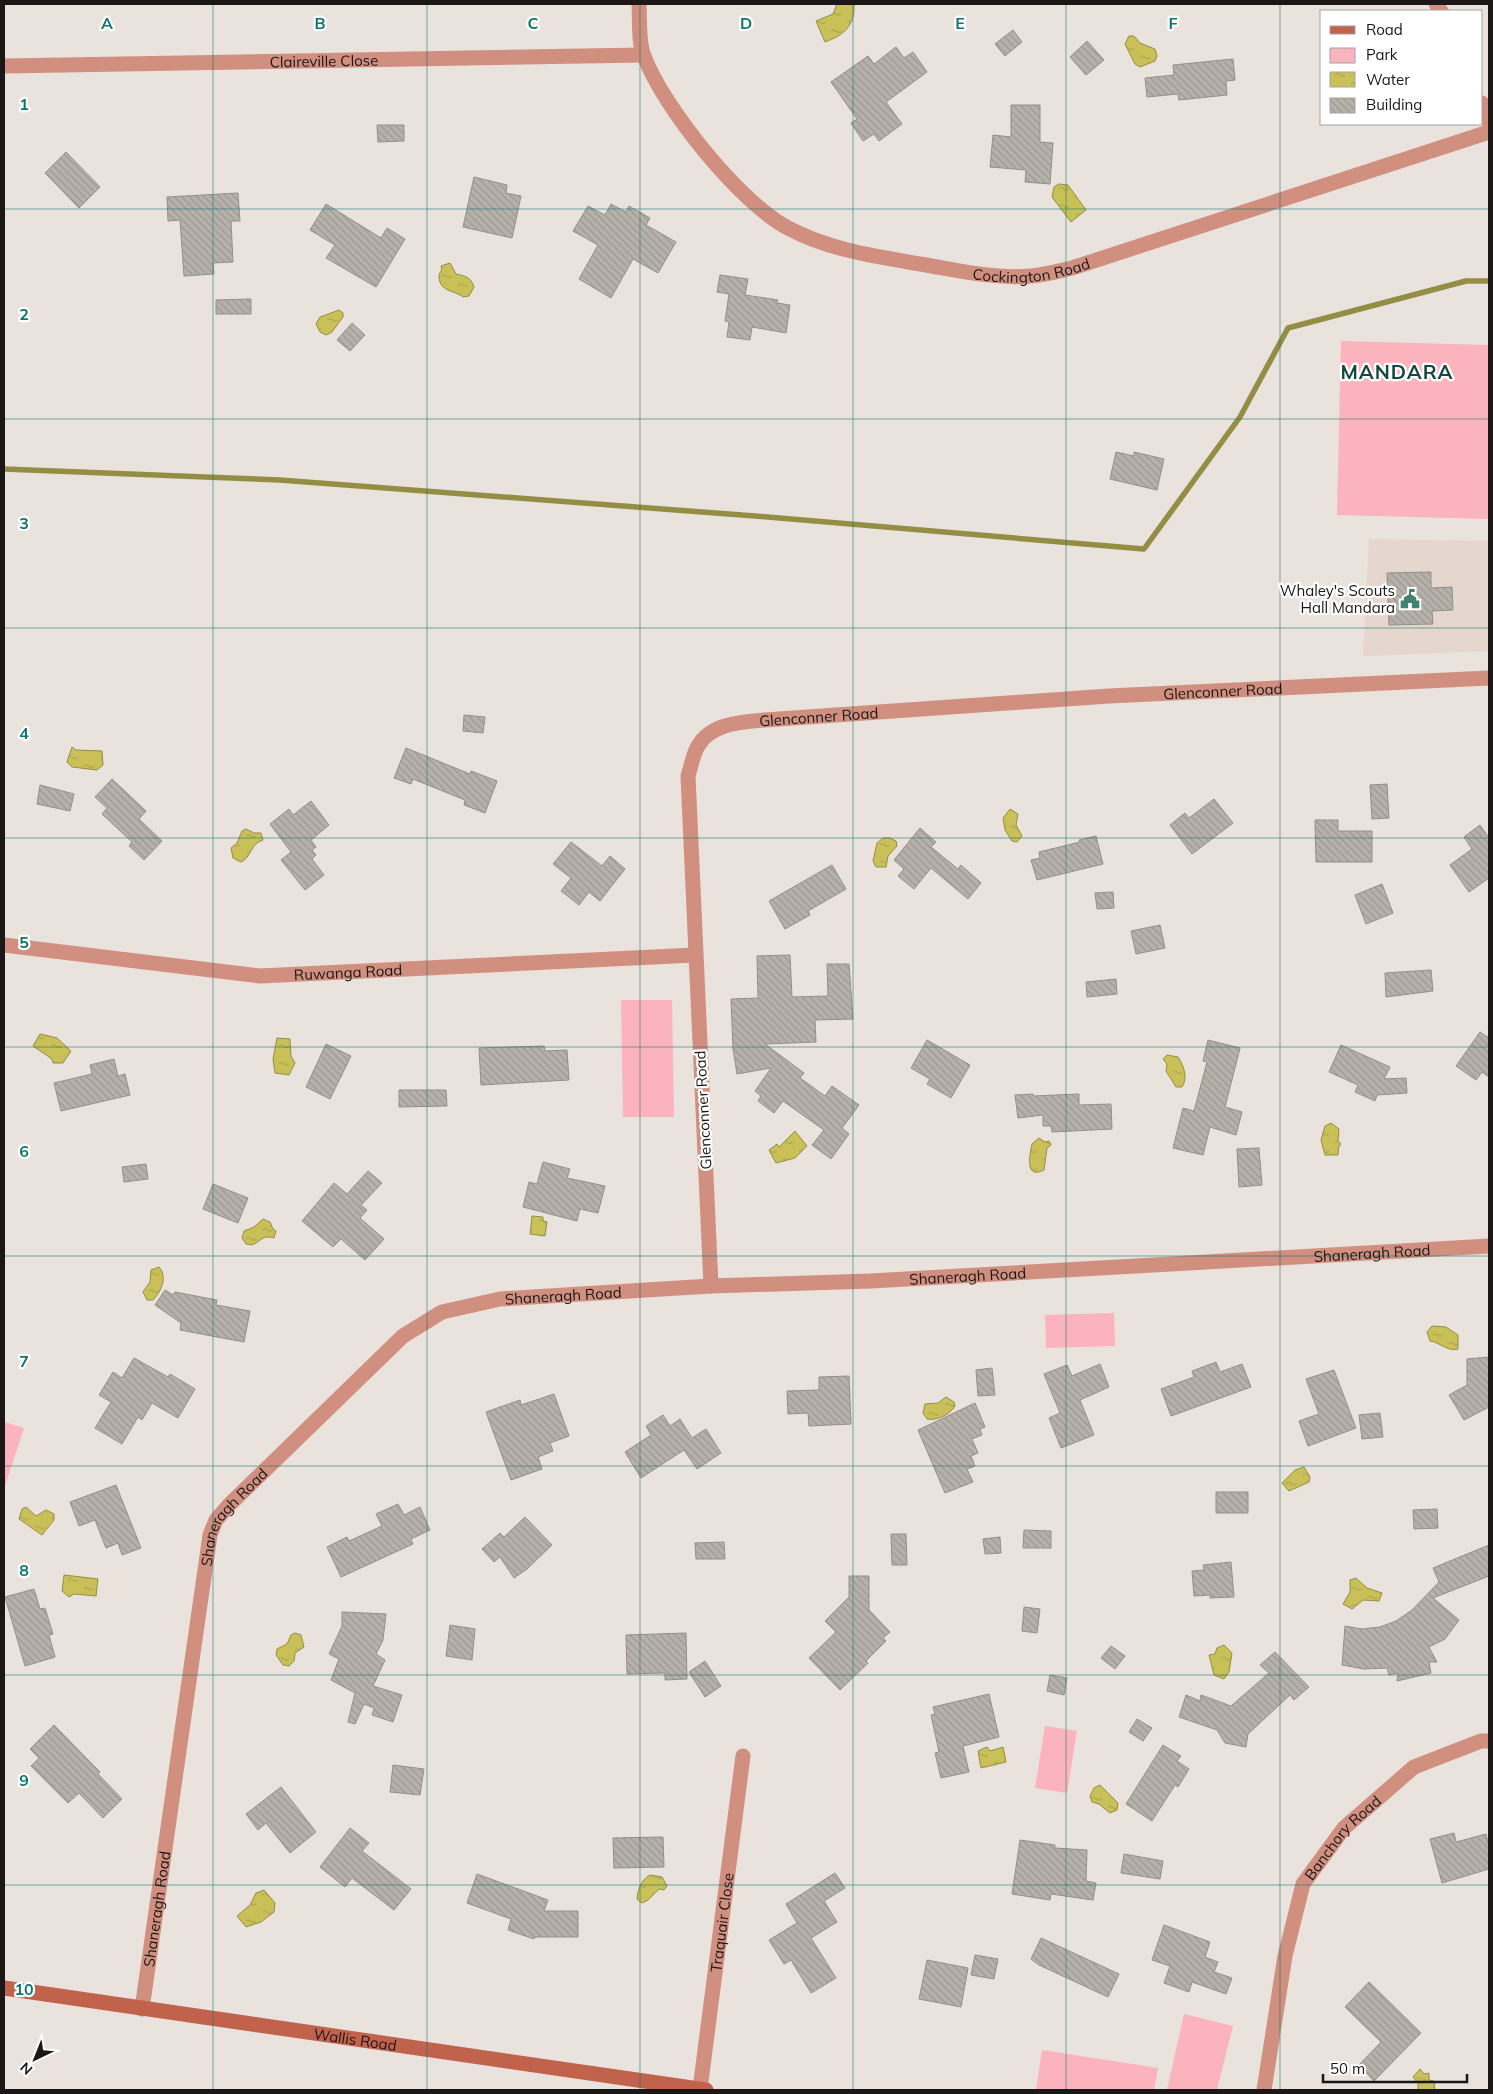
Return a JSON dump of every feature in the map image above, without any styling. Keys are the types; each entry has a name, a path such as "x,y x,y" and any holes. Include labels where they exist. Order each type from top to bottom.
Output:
{"street":[{"path":"639,4 643,55"},
{"name":"Claireville Close","path":"4,66 643,55"},
{"name":"Cockington Road","path":"643,55 660,88 683,124 715,163 749,199 787,228 850,252 991,276 1032,276 1072,268 1489,132"},
{"path":"1483,105 1489,122"},
{"name":"Glenconner Road","path":"711,1286 688,776 698,745 716,729 737,722 1109,696 1361,686 1489,678"},
{"name":"Ruwanga Road","path":"4,944 260,976 695,955"},
{"name":"Shaneragh Road","path":"142,2009 210,1535 216,1520 229,1505 403,1336 442,1312 500,1298 711,1286 871,1281 1489,1246"},
{"name":"Banchory Road","path":"1264,2090 1285,1956 1303,1884 1344,1828 1414,1767 1481,1741 1489,1741"},
{"name":"Traquair Close","path":"703,2090 743,1756"},
{"name":"Wallis Road","path":"4,1988 703,2090"}],"shaded area":[{"path":"1369,539 1489,541 1489,651 1363,656"}],"green space":[{"path":"1341,341 1489,345 1489,519 1337,515"},
{"path":"621,1000 672,1000 674,1117 623,1117"},
{"path":"1114,1313 1115,1346 1046,1348 1045,1315"},
{"path":"4,1422 24,1428 4,1489"},
{"path":"1045,1726 1077,1731 1067,1793 1035,1788"},
{"path":"1184,2014 1233,2026 1217,2090 1167,2090"},
{"path":"1042,2050 1158,2068 1154,2090 1036,2090"}],"water":[{"path":"837,4 854,4 853,18 843,33 825,42 816,21 833,14"},
{"path":"1129,36 1134,36 1140,43 1155,49 1157,56 1155,61 1140,67 1135,64 1125,44"},
{"path":"1059,184 1068,185 1086,210 1071,222 1052,197 1054,187"},
{"path":"450,263 456,274 462,275 473,284 474,287 469,296 463,297 448,290 440,282 441,266"},
{"path":"339,310 343,313 343,317 332,332 326,335 320,332 316,324 320,317"},
{"path":"72,747 76,750 102,751 103,765 97,770 72,767 67,762"},
{"path":"1010,809 1018,814 1016,825 1022,836 1017,842 1012,841 1005,830 1003,818"},
{"path":"246,829 254,833 261,833 263,840 255,845 241,862 233,858 231,848 237,843 242,831"},
{"path":"883,838 890,838 896,841 897,846 888,856 886,867 876,867 873,861 877,843"},
{"path":"40,1034 57,1038 71,1051 63,1063 53,1063 52,1059 33,1046"},
{"path":"277,1038 290,1039 291,1056 295,1063 289,1075 275,1073 273,1059"},
{"path":"1167,1055 1178,1057 1182,1064 1185,1080 1182,1087 1176,1087 1166,1071 1167,1064 1163,1059"},
{"path":"1331,1123 1339,1129 1338,1141 1341,1144 1338,1155 1325,1155 1321,1140 1325,1126"},
{"path":"795,1131 807,1146 795,1158 776,1163 769,1150 777,1144 779,1147"},
{"path":"1039,1138 1045,1142 1049,1141 1051,1145 1047,1148 1044,1170 1033,1172 1030,1164 1032,1144"},
{"path":"532,1216 543,1217 543,1221 547,1222 545,1236 530,1234"},
{"path":"263,1219 270,1222 276,1231 274,1238 267,1237 252,1245 246,1244 242,1238 244,1231 254,1227"},
{"path":"159,1267 163,1275 161,1289 153,1300 147,1300 143,1292 150,1282 151,1270"},
{"path":"1432,1326 1446,1327 1458,1335 1458,1349 1450,1349 1430,1341 1427,1332"},
{"path":"946,1397 954,1402 955,1406 953,1409 942,1417 927,1419 923,1413 925,1404 938,1403"},
{"path":"1304,1467 1310,1477 1309,1482 1289,1491 1282,1483 1295,1470"},
{"path":"26,1507 36,1516 46,1510 54,1514 54,1520 42,1535 19,1519 22,1509"},
{"path":"64,1575 98,1579 96,1596 74,1594 69,1597 62,1591"},
{"path":"1356,1578 1367,1588 1382,1593 1379,1601 1363,1600 1352,1609 1343,1604 1350,1592 1350,1580"},
{"path":"295,1633 301,1635 304,1647 295,1653 294,1661 289,1666 283,1665 276,1655 277,1649 287,1644 291,1635"},
{"path":"1224,1645 1232,1653 1229,1672 1224,1679 1214,1675 1209,1655 1215,1654 1217,1648"},
{"path":"987,1747 990,1751 1003,1747 1006,1762 981,1768 978,1751"},
{"path":"1100,1785 1118,1803 1117,1810 1110,1813 1099,1804 1092,1802 1090,1796 1094,1788"},
{"path":"650,1875 662,1877 667,1886 664,1890 659,1889 642,1903 637,1899 640,1885"},
{"path":"264,1890 275,1903 274,1912 261,1922 246,1927 237,1916 250,1905 256,1893"},
{"path":"1420,2069 1424,2074 1429,2073 1429,2080 1434,2081 1435,2090 1418,2090 1418,2083 1413,2077"}],"building":[{"path":"1013,30 1022,42 1005,56 995,44"},
{"path":"1087,41 1104,60 1086,75 1070,57"},
{"path":"896,47 904,58 913,52 927,72 886,102 902,124 879,141 874,134 863,141 851,123 857,119 831,82 868,56 874,64"},
{"path":"1233,59 1235,80 1226,81 1227,95 1179,100 1178,94 1147,97 1145,78 1174,75 1173,65"},
{"path":"1011,105 1040,105 1040,142 1053,143 1050,184 1025,182 1026,170 990,167 993,135 1011,137"},
{"path":"377,125 404,125 404,141 378,142"},
{"path":"66,152 100,187 79,208 45,173"},
{"path":"474,177 507,185 506,193 521,196 512,238 463,227"},
{"path":"238,193 240,221 231,221 233,262 213,263 214,274 184,276 180,220 168,221 167,197"},
{"path":"326,204 381,238 387,228 405,239 376,287 326,258 335,245 310,230"},
{"path":"611,204 626,212 629,206 650,218 646,225 676,242 658,273 633,259 611,298 579,279 598,245 573,231 588,206 605,215"},
{"path":"720,275 748,279 745,295 778,300 777,303 790,305 786,333 752,327 750,340 727,337 729,322 725,321 729,294 717,292"},
{"path":"251,299 251,314 216,314 216,300"},
{"path":"352,323 365,335 350,351 337,340"},
{"path":"1116,452 1134,456 1134,452 1164,459 1157,490 1110,479"},
{"name":"Whaley's Scouts Hall Mandara","path":"1431,572 1431,588 1452,587 1453,610 1432,611 1433,624 1389,625 1387,573"},
{"path":"464,715 485,717 483,733 463,731"},
{"path":"406,748 470,774 471,771 497,781 485,813 464,805 465,800 413,779 411,784 394,778"},
{"path":"112,779 146,811 139,819 162,841 144,860 129,846 132,842 102,814 107,808 95,797"},
{"path":"1387,784 1389,818 1372,819 1370,785"},
{"path":"40,785 74,794 70,811 37,804"},
{"path":"1214,799 1233,823 1192,854 1170,825 1185,813 1189,818"},
{"path":"311,801 329,825 311,840 316,847 312,850 316,855 312,859 324,875 305,890 281,860 291,852 270,824 289,809 293,815"},
{"path":"1315,820 1338,820 1338,831 1372,831 1372,862 1316,862"},
{"path":"1480,825 1489,838 1489,878 1469,892 1450,865 1472,849 1464,837"},
{"path":"920,828 936,842 931,847 958,869 961,865 981,883 968,899 931,868 914,889 898,876 904,869 894,860"},
{"path":"1096,836 1103,864 1037,880 1031,860 1040,858 1039,852"},
{"path":"571,842 602,866 610,856 625,869 600,901 589,892 579,905 561,891 571,878 553,864"},
{"path":"832,865 846,889 808,911 810,915 785,929 769,901"},
{"path":"1382,884 1393,913 1366,924 1355,895"},
{"path":"1113,892 1114,908 1097,909 1095,893"},
{"path":"1160,925 1165,948 1136,954 1131,931"},
{"path":"790,955 792,997 828,996 827,964 849,964 853,1019 815,1020 816,1042 765,1044 804,1073 800,1078 825,1096 832,1086 859,1105 842,1128 849,1134 831,1159 812,1145 824,1130 783,1101 774,1113 758,1101 761,1096 755,1091 771,1068 737,1074 733,1049 731,999 758,998 757,956"},
{"path":"1431,970 1433,991 1386,997 1385,973"},
{"path":"1116,979 1117,994 1087,997 1086,982"},
{"path":"1480,1032 1489,1038 1489,1077 1482,1072 1476,1080 1456,1066"},
{"path":"927,1040 970,1065 951,1098 927,1084 930,1079 911,1068"},
{"path":"1208,1040 1240,1048 1225,1107 1242,1112 1236,1135 1210,1127 1203,1155 1173,1148 1183,1108 1194,1111 1207,1062 1203,1061"},
{"path":"326,1044 351,1056 330,1099 306,1087"},
{"path":"1341,1045 1390,1067 1384,1079 1406,1078 1407,1093 1377,1095 1375,1101 1355,1092 1358,1085 1329,1072"},
{"path":"544,1046 545,1051 567,1050 569,1080 481,1085 479,1048"},
{"path":"114,1059 118,1076 125,1074 130,1095 61,1111 54,1083 92,1074 90,1065"},
{"path":"399,1090 446,1090 447,1106 399,1107"},
{"path":"1033,1094 1033,1096 1079,1094 1079,1105 1111,1104 1112,1129 1052,1132 1051,1126 1043,1126 1043,1115 1018,1118 1015,1095"},
{"path":"1259,1148 1262,1185 1239,1187 1237,1149"},
{"path":"543,1162 570,1169 567,1178 605,1186 598,1213 580,1209 577,1221 523,1207 529,1182 537,1184"},
{"path":"146,1164 148,1179 124,1182 122,1167"},
{"path":"368,1171 382,1183 361,1205 367,1210 360,1218 384,1239 365,1260 341,1239 333,1247 302,1221 334,1183 347,1194"},
{"path":"213,1184 248,1198 238,1223 203,1209"},
{"path":"165,1290 173,1295 175,1292 217,1300 216,1305 250,1311 244,1342 180,1330 181,1323 155,1305"},
{"path":"1489,1357 1489,1407 1464,1420 1449,1395 1467,1385 1467,1359"},
{"path":"134,1358 168,1377 170,1374 195,1389 178,1418 152,1403 142,1420 138,1417 122,1444 95,1428 111,1402 99,1395 113,1372 122,1378"},
{"path":"1216,1362 1220,1372 1242,1364 1251,1387 1171,1416 1161,1389 1194,1377 1192,1371"},
{"path":"1100,1364 1109,1387 1080,1400 1094,1435 1061,1448 1049,1418 1060,1413 1044,1374 1067,1365 1072,1376"},
{"path":"992,1368 995,1395 978,1396 976,1370"},
{"path":"1334,1370 1356,1428 1308,1446 1299,1421 1319,1414 1306,1379"},
{"path":"849,1376 851,1424 809,1426 808,1413 788,1414 787,1391 819,1390 819,1377"},
{"path":"554,1394 569,1436 550,1443 553,1451 538,1457 542,1469 511,1480 486,1412 520,1400 521,1405"},
{"path":"975,1403 985,1427 980,1429 982,1435 972,1439 978,1453 971,1456 975,1466 967,1469 973,1482 945,1493 918,1430"},
{"path":"1380,1413 1383,1437 1362,1439 1359,1415"},
{"path":"663,1415 670,1426 680,1419 692,1438 706,1429 721,1453 697,1469 684,1450 641,1478 625,1452 651,1435 646,1426"},
{"path":"116,1485 141,1548 122,1555 118,1543 106,1548 95,1520 79,1526 70,1502"},
{"path":"1216,1492 1248,1492 1248,1513 1216,1513"},
{"path":"398,1504 404,1515 420,1507 430,1530 411,1539 413,1544 341,1577 327,1547 347,1537 349,1541 382,1526 376,1514"},
{"path":"1437,1509 1438,1528 1414,1529 1413,1510"},
{"path":"525,1517 552,1545 527,1569 514,1578 500,1557 494,1562 482,1549 500,1533 504,1537"},
{"path":"1024,1530 1051,1531 1051,1548 1023,1548"},
{"path":"891,1534 906,1534 907,1565 892,1565"},
{"path":"1000,1537 1001,1553 985,1554 983,1539"},
{"path":"724,1542 725,1559 696,1559 695,1543"},
{"path":"1489,1545 1489,1576 1433,1598 1459,1620 1445,1639 1429,1647 1437,1662 1429,1662 1431,1673 1397,1681 1398,1673 1389,1675 1387,1668 1364,1669 1342,1665 1345,1626 1362,1629 1380,1627 1396,1621 1412,1610 1439,1582 1433,1568"},
{"path":"1231,1562 1234,1597 1210,1598 1210,1595 1194,1596 1192,1571 1204,1570 1203,1565"},
{"path":"849,1576 869,1576 869,1610 890,1632 883,1638 886,1641 866,1661 868,1663 840,1690 809,1658 836,1632 825,1621 849,1597"},
{"path":"34,1589 40,1609 45,1608 53,1634 49,1635 55,1657 25,1666 5,1597"},
{"path":"1024,1607 1040,1609 1037,1633 1022,1631"},
{"path":"342,1612 386,1614 383,1640 376,1654 385,1660 373,1686 402,1695 393,1722 372,1715 374,1708 364,1704 355,1724 348,1722 355,1693 331,1680 339,1659 329,1654 342,1626"},
{"path":"450,1625 475,1629 472,1660 446,1656"},
{"path":"686,1633 687,1679 665,1680 665,1673 627,1674 626,1635"},
{"path":"1111,1646 1125,1656 1115,1669 1101,1658"},
{"path":"1275,1652 1309,1687 1294,1700 1290,1695 1248,1734 1246,1747 1225,1743 1217,1730 1179,1717 1186,1695 1200,1701 1201,1695 1231,1706 1269,1673 1260,1665"},
{"path":"705,1661 721,1686 705,1697 689,1672"},
{"path":"1050,1675 1067,1678 1064,1695 1047,1691"},
{"path":"989,1694 999,1737 963,1746 969,1772 941,1778 935,1753 939,1752 931,1715 935,1714 933,1707"},
{"path":"1137,1719 1152,1728 1143,1741 1129,1732"},
{"path":"54,1725 100,1772 98,1774 122,1799 103,1818 79,1793 68,1803 31,1766 39,1758 30,1749"},
{"path":"1163,1745 1181,1756 1177,1761 1189,1769 1178,1787 1175,1785 1152,1821 1126,1804"},
{"path":"393,1765 424,1769 420,1795 390,1792"},
{"path":"281,1787 316,1832 290,1853 266,1823 258,1830 246,1814"},
{"path":"350,1828 369,1843 362,1851 411,1889 394,1910 352,1878 345,1887 320,1867"},
{"path":"1454,1833 1456,1842 1486,1834 1489,1847 1489,1869 1442,1883 1430,1839"},
{"path":"663,1837 664,1867 614,1868 613,1838"},
{"path":"1020,1840 1055,1845 1055,1848 1087,1850 1086,1881 1096,1883 1093,1900 1051,1894 1050,1900 1012,1894"},
{"path":"1124,1854 1163,1861 1160,1879 1121,1873"},
{"path":"835,1873 845,1888 824,1901 837,1922 811,1938 836,1978 811,1993 791,1960 784,1964 769,1940 797,1923 786,1904"},
{"path":"477,1874 548,1900 544,1911 578,1911 578,1937 535,1937 534,1939 508,1930 511,1919 467,1903"},
{"path":"1164,1925 1210,1942 1205,1957 1218,1962 1214,1972 1232,1978 1226,1994 1192,1982 1189,1992 1164,1983 1170,1966 1152,1960"},
{"path":"1041,1938 1119,1974 1108,1997 1039,1965 1031,1959"},
{"path":"975,1955 998,1959 994,1979 971,1975"},
{"path":"927,1960 968,1968 961,2007 919,1999"},
{"path":"1369,1982 1421,2033 1374,2081 1359,2065 1381,2042 1345,2007"}],"waterway":[{"path":"4,469 280,480 755,516 1144,549 1240,417 1288,328 1466,281 1489,281"}],"place":[{"name":"Whaley's Scouts Hall Mandara","path":"1410,599"}],"district":[{"name":"MANDARA","path":"1397,371"}]}
